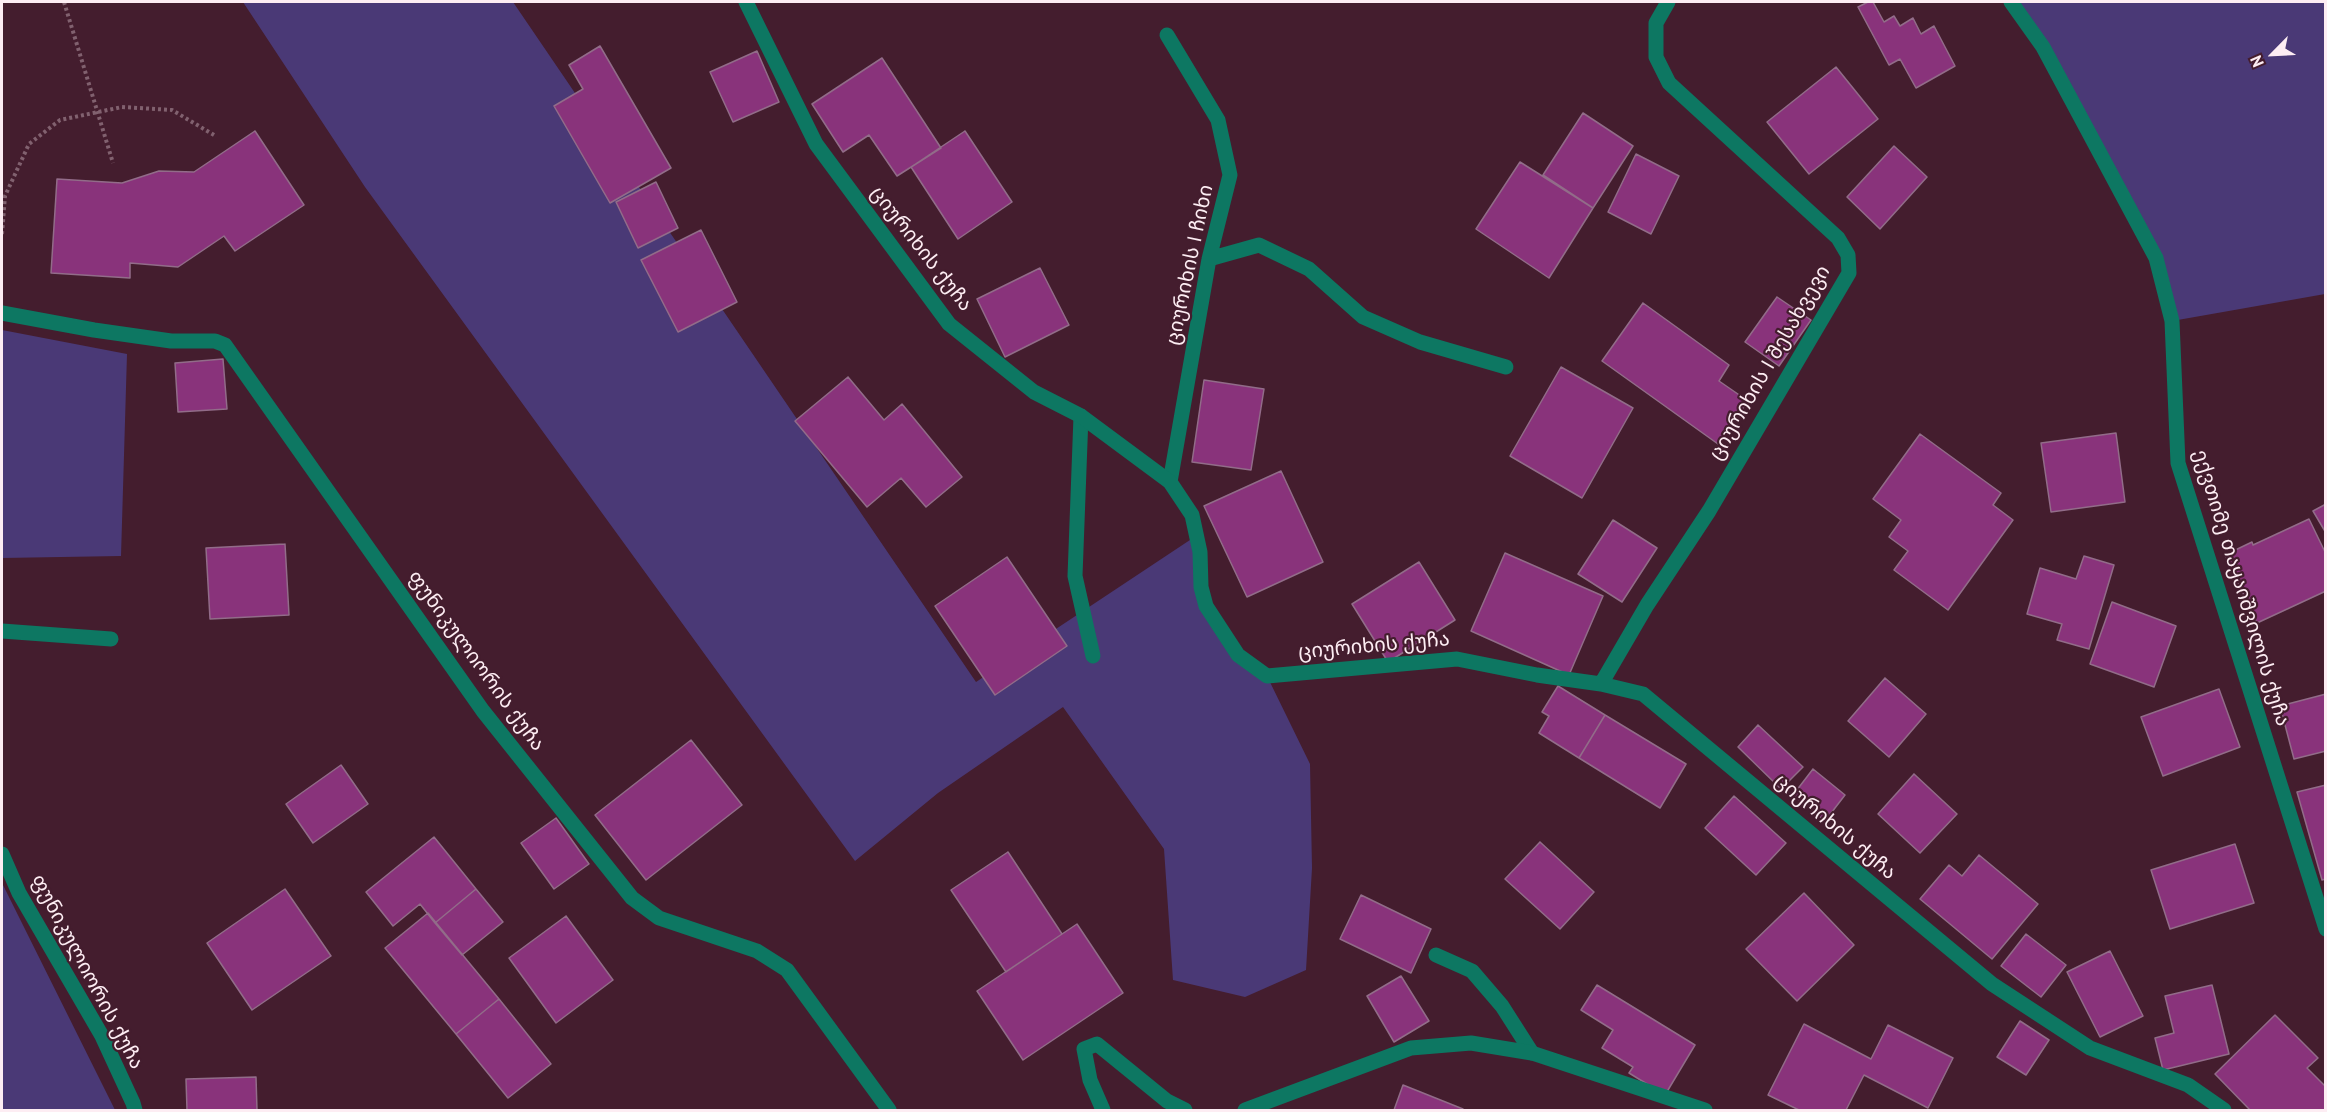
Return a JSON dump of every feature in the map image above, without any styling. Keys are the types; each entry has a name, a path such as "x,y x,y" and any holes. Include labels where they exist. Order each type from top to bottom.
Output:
{"street":[{"name":"ციურიხის ქუჩა","path":"746,2 816,144 949,324 1034,392 1081,416 1170,482 1192,515 1200,552 1201,587 1206,606 1238,655 1267,676 1457,659 1537,675 1601,684 1642,694 1992,984 2090,1048 2188,1085 2224,1110"},
{"name":"ციურიხის I შესახვევი","path":"1601,684 1647,605 1709,511 1849,273 1848,255 1838,238 1669,82 1656,57 1656,23 1668,2"},
{"name":"ექვთიმე თაყაიშვილის ქუჩა","path":"2011,2 2043,47 2156,258 2172,321 2178,463 2325,929"},
{"name":"ციურიხის I ჩიხი","path":"1167,35 1218,120 1230,175 1209,260 1170,482"},
{"path":"1209,260 1259,245 1308,269 1364,317 1420,342 1506,367"},
{"name":"ფუნიკულიორის ქუჩა","path":"2,314 171,341 215,341 225,345 483,711 632,898 659,918 757,951 787,970 889,1110"},
{"path":"1081,416 1075,576 1093,656"},
{"path":"2,631 111,639"},
{"name":"ფუნიკულიორის ქუჩა","path":"2,854 20,893 102,1036 135,1110"},
{"path":"1436,955 1472,971 1502,1006 1532,1053"},
{"path":"1245,1110 1411,1048 1471,1043 1532,1053 1705,1110"},
{"path":"1103,1110 1090,1080 1084,1049 1096,1044 1167,1101 1185,1110"}],"path":[{"path":"64,2 113,163"},
{"path":"2,234 5,196 29,144 60,120 122,107 172,110 214,135"}],"shaded area":[{"path":"243,2 513,2 976,682 1196,536 1201,587 1219,624 1267,676 1310,764 1312,868 1306,970 1245,997 1173,980 1164,849 1063,707 938,793 855,861 365,187"},
{"path":"2011,2 2325,2 2325,294 2172,321 2156,257"},
{"path":"2,330 127,354 121,556 2,558"},
{"path":"2,883 115,1110 2,1110"}],"building":[{"path":"1873,2 1884,22 1894,16 1900,26 1913,18 1921,34 1934,26 1955,66 1916,88 1900,59 1889,65 1858,7"},
{"path":"600,46 671,168 610,203 554,106 583,89 569,65"},
{"path":"757,51 779,102 733,122 710,72"},
{"path":"882,58 941,148 897,176 869,135 843,152 812,104"},
{"path":"1836,67 1878,119 1809,174 1767,122"},
{"path":"1583,113 1633,146 1593,208 1543,175"},
{"path":"255,131 304,205 235,251 224,236 178,267 130,263 130,278 51,273 57,179 122,183 159,171 194,172"},
{"path":"965,131 1012,202 958,239 911,167"},
{"path":"1894,146 1927,177 1880,229 1847,197"},
{"path":"1636,154 1679,176 1651,234 1608,212"},
{"path":"1520,162 1593,208 1549,278 1476,229"},
{"path":"656,182 678,228 638,248 616,202"},
{"path":"701,230 737,302 678,332 641,260"},
{"path":"1040,268 1069,325 1005,357 977,299"},
{"path":"1777,297 1811,320 1779,366 1745,342"},
{"path":"1643,303 1729,365 1719,381 1748,401 1718,444 1602,361"},
{"path":"223,359 227,409 178,412 175,363"},
{"path":"1561,367 1633,408 1582,498 1510,456"},
{"path":"848,377 884,420 902,404 962,477 926,507 901,478 867,507 795,421"},
{"path":"1204,380 1264,389 1251,470 1192,462"},
{"path":"2116,433 2125,502 2051,512 2041,443"},
{"path":"1920,434 2001,493 1993,505 2013,520 1948,610 1894,570 1908,551 1889,537 1901,520 1873,499"},
{"path":"1281,471 1323,562 1247,597 1204,506"},
{"path":"2326,504 2326,533 2313,511"},
{"path":"2309,519 2326,554 2326,591 2257,623 2225,555 2252,542 2253,545"},
{"path":"1613,520 1657,548 1622,602 1578,574"},
{"path":"285,544 289,615 210,619 206,548"},
{"path":"1505,553 1603,596 1569,675 1471,631"},
{"path":"2084,556 2114,565 2089,649 2057,640 2062,624 2027,614 2040,568 2076,579"},
{"path":"1007,557 1067,646 995,695 935,606"},
{"path":"1419,562 1455,620 1388,662 1352,604"},
{"path":"2112,602 2176,626 2154,687 2090,664"},
{"path":"1885,678 1926,714 1889,757 1848,721"},
{"path":"1558,686 1605,715 1579,758 1539,733 1549,716 1542,712"},
{"path":"2219,689 2240,747 2163,776 2141,717"},
{"path":"2326,694 2326,751 2294,759 2280,706"},
{"path":"1605,715 1686,764 1660,808 1579,758"},
{"path":"1758,725 1803,767 1781,789 1738,747"},
{"path":"691,740 742,805 646,880 595,815"},
{"path":"341,765 368,804 313,843 286,804"},
{"path":"1813,769 1845,795 1825,821 1793,795"},
{"path":"1914,774 1957,814 1920,853 1878,814"},
{"path":"2326,785 2326,879 2322,880 2297,792"},
{"path":"1734,796 1786,843 1756,875 1705,828"},
{"path":"556,818 589,864 554,889 521,843"},
{"path":"434,837 476,889 435,923 420,904 393,926 366,892"},
{"path":"1540,842 1594,892 1560,929 1505,879"},
{"path":"2235,844 2254,903 2170,929 2151,870"},
{"path":"1008,852 1062,934 1006,972 951,890"},
{"path":"1979,855 2038,904 1992,959 1920,899 1949,865 1962,876"},
{"path":"285,889 331,956 252,1010 207,943"},
{"path":"476,889 503,922 462,955 435,923"},
{"path":"1804,893 1854,945 1797,1001 1746,949"},
{"path":"1361,895 1431,929 1411,973 1340,939"},
{"path":"428,913 499,999 456,1034 385,948"},
{"path":"566,916 613,980 556,1023 509,958"},
{"path":"1077,924 1123,993 1023,1060 977,991"},
{"path":"2026,934 2066,965 2041,997 2001,966"},
{"path":"2110,951 2143,1016 2100,1037 2067,972"},
{"path":"1401,976 1429,1021 1394,1042 1367,996"},
{"path":"1597,985 1695,1045 1665,1095 1629,1073 1633,1067 1602,1048 1613,1030 1581,1010"},
{"path":"2212,985 2229,1054 2163,1070 2155,1038 2174,1033 2165,996"},
{"path":"499,999 551,1064 508,1098 456,1034"},
{"path":"2275,1015 2318,1058 2307,1068 2326,1087 2326,1110 2250,1110 2215,1074"},
{"path":"2020,1021 2049,1040 2026,1075 1997,1057"},
{"path":"1804,1024 1871,1059 1888,1025 1953,1058 1928,1108 1864,1075 1846,1110 1799,1110 1768,1095"},
{"path":"256,1077 257,1110 187,1110 186,1079"},
{"path":"1403,1085 1463,1109 1463,1110 1394,1110"}]}
